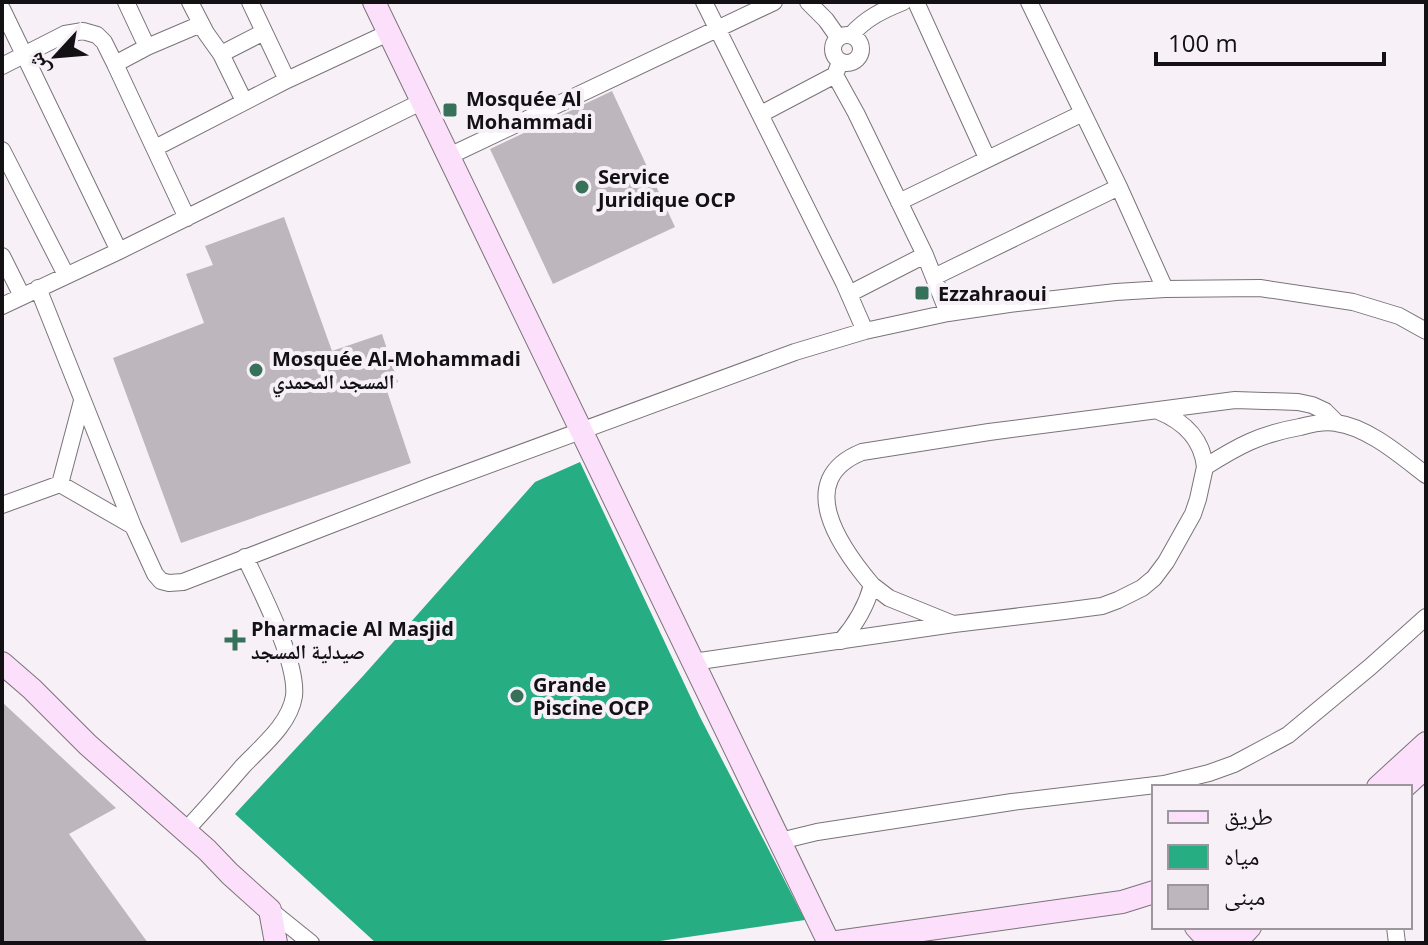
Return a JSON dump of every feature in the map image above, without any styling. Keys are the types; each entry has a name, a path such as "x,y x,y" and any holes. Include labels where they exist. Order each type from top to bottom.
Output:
{"street":[{"path":"126,2 147,47"},
{"path":"190,2 244,101"},
{"path":"250,2 287,80"},
{"path":"374,2 830,943 1122,902 1152,893"},
{"path":"704,2 865,331"},
{"path":"447,157 774,2"},
{"path":"761,114 860,56 859,42 845,36 808,2"},
{"path":"903,2 861,23 833,45 832,50 856,113 925,255 948,313"},
{"path":"916,2 987,158"},
{"path":"1029,2 1165,289"},
{"path":"2,9 119,251"},
{"path":"115,64 201,24"},
{"path":"2,66 65,34 83,31 97,35 115,64 187,218"},
{"path":"221,54 264,32"},
{"path":"155,148 244,101 388,33"},
{"path":"2,306 421,102"},
{"path":"899,202 1083,113"},
{"path":"2,150 66,275"},
{"path":"934,277 1119,187"},
{"path":"849,294 925,255"},
{"path":"2,256 22,296"},
{"path":"38,288 133,526 155,574 161,581 169,583 183,582 431,486 795,352 865,331 948,313 1059,298 1165,289 1260,288 1373,307 1399,316 1426,331"},
{"path":"954,624 889,598 872,585 843,545 827,508 826,496 832,474 849,457 880,449 1156,410 1235,400 1284,400 1312,405 1325,411 1336,422 1376,438 1426,475"},
{"path":"60,484 82,401"},
{"path":"693,662 1102,606 1142,588 1166,562 1193,514 1205,467 1202,450 1193,434 1174,418 1156,410"},
{"path":"1205,467 1241,445 1273,432 1336,422"},
{"path":"2,505 60,484 133,526"},
{"path":"185,831 277,729 293,698 290,662 245,557"},
{"path":"841,641 865,608 872,585"},
{"path":"1156,785 1222,769 1288,735 1426,617"},
{"path":"2,663 270,910 311,943"},
{"path":"1380,785 1426,743"},
{"path":"1406,785 1426,767"},
{"path":"780,841 817,832 983,807 1152,786"},
{"path":"1122,902 1152,907"},
{"path":"270,910 276,943"},
{"path":"1198,934 1218,943 1242,936"}],"water":[{"name":"Grande Piscine OCP","path":"580,462 700,717 805,920 646,943 376,943 235,814 363,676 535,482"}],"building":[{"name":"Service Juridique OCP","path":"612,91 675,227 553,284 490,149"},
{"name":"Mosquée Al-Mohammadi المسجد المحمدي","path":"284,217 332,351 382,334 398,382 386,388 411,463 181,543 113,358 204,323 186,274 213,265 205,246"},
{"path":"2,702 116,808 69,834 148,943 2,943"}],"place":[{"name":"Mosquée Al Mohammadi","path":"450,110"},
{"name":"Service Juridique OCP","path":"582,187"},
{"name":"Ezzahraoui","path":"922,293"},
{"name":"Mosquée Al-Mohammadi المسجد المحمدي","path":"256,370"},
{"name":"Pharmacie Al Masjid صيدلية المسجد","path":"235,640"},
{"name":"Grande Piscine OCP","path":"517,696"}]}
